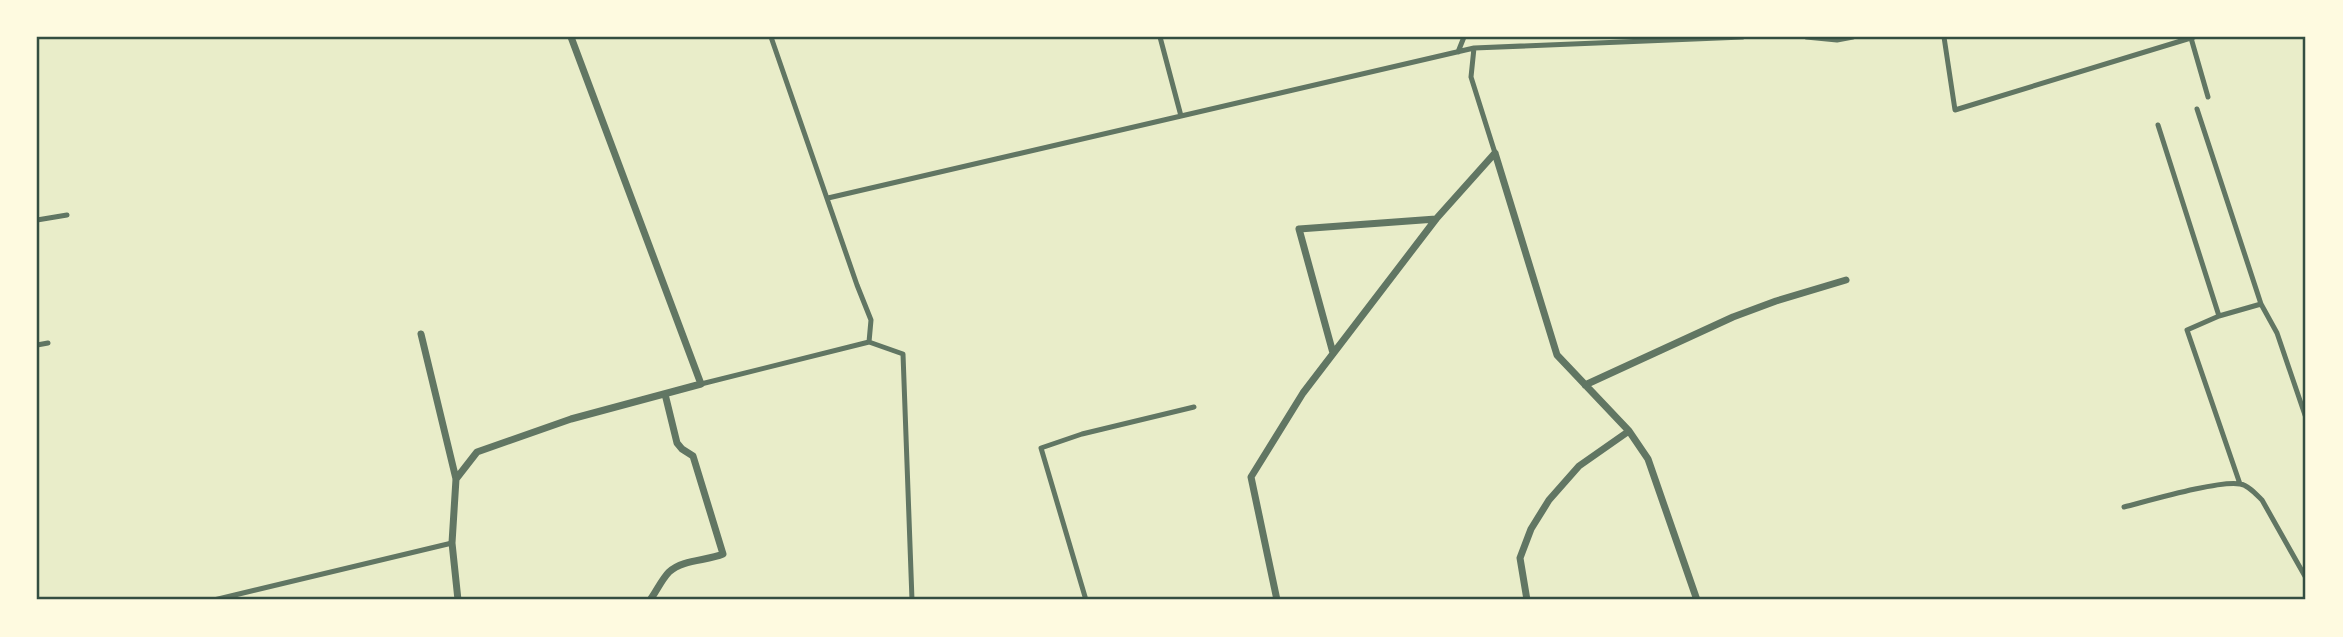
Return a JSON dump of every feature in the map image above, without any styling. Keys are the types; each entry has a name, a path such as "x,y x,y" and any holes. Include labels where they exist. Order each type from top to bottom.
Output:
{"street":[{"path":"456,479 477,452 570,419 701,384 571,37"},
{"path":"1277,600 1251,477 1303,393 1333,353 1436,219 1495,153"},
{"path":"1495,153 1557,355 1629,431 1648,459 1698,600"},
{"path":"1333,353 1299,229 1436,219"},
{"path":"1585,385 1733,317 1846,280"},
{"path":"421,334 456,479 452,542 458,600"},
{"path":"650,600 670,571 723,554 693,456 677,443 665,394"},
{"path":"1527,600 1520,558 1531,530 1549,500 1579,467 1629,431"}],"lane":[{"path":"771,37 872,320 869,342"},
{"path":"1160,37 1181,116"},
{"path":"1458,52 1464,37"},
{"path":"828,198 1474,48 1743,37"},
{"path":"1806,37 1853,37"},
{"path":"1944,37 1955,110 2193,37 2208,97"},
{"path":"1474,48 1471,77 1495,153"},
{"path":"2197,109 2261,304 2277,333 2306,418"},
{"path":"2158,125 2219,316"},
{"path":"37,220 66,215"},
{"path":"2239,484 2187,330 2219,316 2261,304"},
{"path":"701,384 869,342 903,354 912,600"},
{"path":"37,345 48,343"},
{"path":"1086,600 1041,448 1194,407"},
{"path":"2124,506 2205,488 2239,484 2253,491 2262,500 2306,578"},
{"path":"214,600 452,542"}]}
